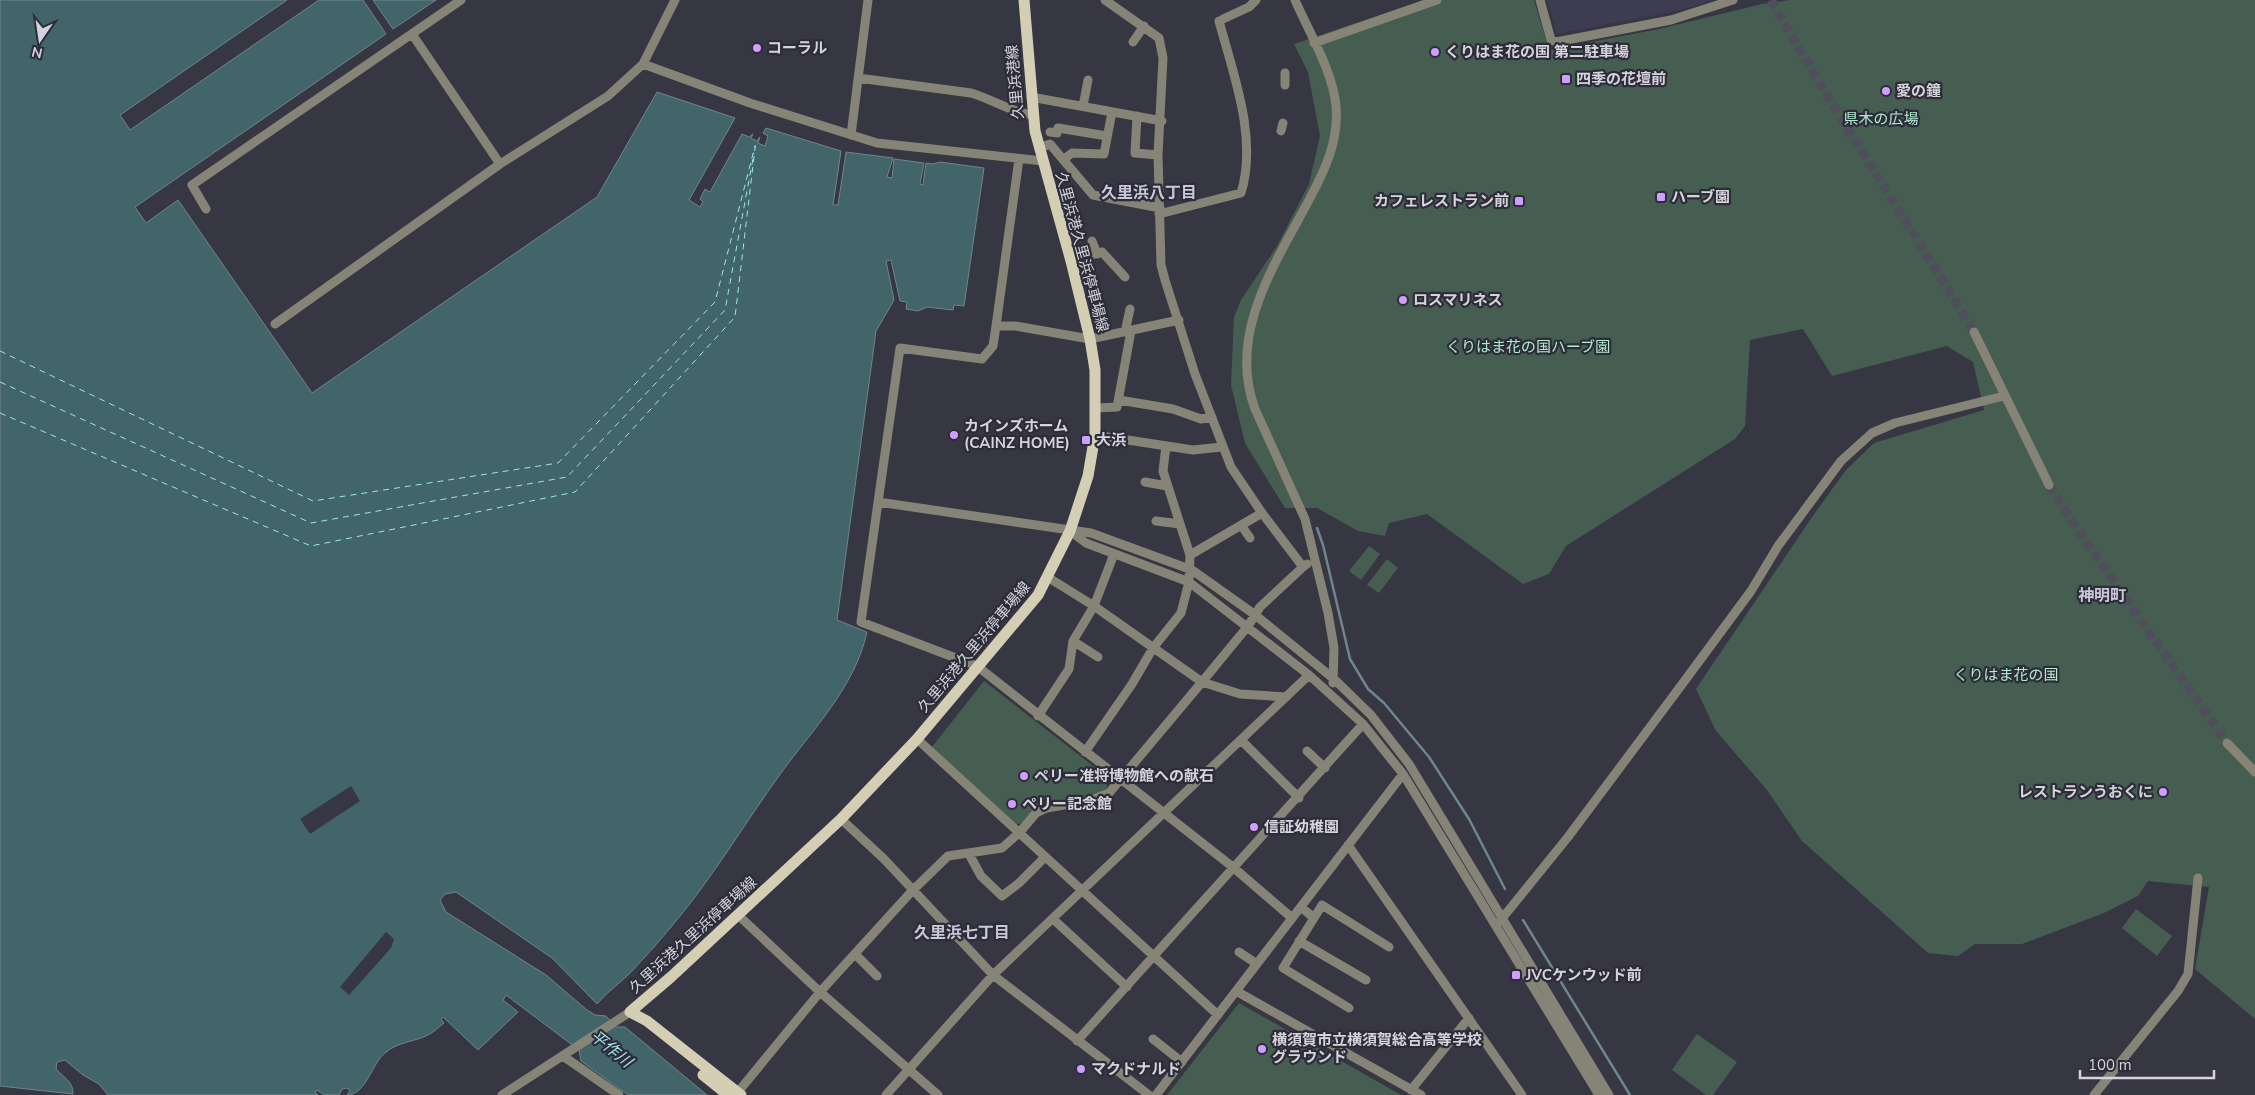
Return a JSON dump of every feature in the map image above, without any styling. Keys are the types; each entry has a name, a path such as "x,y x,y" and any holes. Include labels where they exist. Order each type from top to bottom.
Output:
{"main road":[{"name":"久里浜港線","path":"1024,0 1032,115 1043,161"},
{"name":"久里浜港久里浜停車場線","path":"736,1094 647,1021 630,1012 841,819 918,739 977,666 1025,613 1049,578 1070,531 1088,476 1095,435 1096,408 1090,338 1043,161"}],"street":[{"path":"206,209 192,186 460,0"},
{"path":"275,324 500,164 608,96 643,64 676,0"},
{"path":"851,136 868,0"},
{"path":"1105,0 1159,38 1163,58 1162,122 1158,155 1161,265 1195,374 1231,466 1262,513 1303,566"},
{"path":"1039,148 1050,144 1093,194 1160,211 1241,192 1246,159 1241,98 1221,20 1249,7 1256,0"},
{"path":"1295,0 1327,72 1336,106 1334,141 1326,168 1255,308 1249,327 1245,357 1248,390 1263,430 1299,504 1328,613 1334,648 1334,679 1329,692"},
{"path":"1314,43 1437,0"},
{"path":"1540,0 1552,40 1556,42 1671,20 1733,0"},
{"path":"1134,42 1144,26"},
{"path":"412,34 500,164"},
{"path":"643,64 751,104 877,143 1043,161"},
{"path":"1285,73 1285,84"},
{"path":"858,78 971,93 982,96 1004,108 1032,115"},
{"path":"1082,106 1088,80"},
{"path":"1031,97 1162,122"},
{"path":"1064,159 1072,153 1104,154 1112,112"},
{"path":"1137,116 1135,153 1158,155"},
{"path":"1050,132 1057,133 1058,128 1107,136"},
{"path":"1019,159 993,346 982,359 900,348 861,622 977,666 1038,716 1234,868 1292,918"},
{"path":"1092,241 1097,254 1102,252"},
{"path":"1071,261 1102,252"},
{"path":"1102,252 1125,277"},
{"path":"1096,408 1117,407 1130,309"},
{"path":"996,326 1015,326 1090,338 1179,320"},
{"path":"1974,332 2049,485"},
{"path":"1495,926 1568,837 1683,683 1750,591 1778,546 1841,461 1872,433 1895,423 2004,396"},
{"path":"1118,400 1173,409 1202,419 1212,417"},
{"path":"1095,435 1193,450 1222,447"},
{"path":"1085,752 1132,684 1153,648 1180,613 1189,582 1192,570 1190,555 1163,471 1166,446"},
{"path":"1145,482 1167,486"},
{"path":"878,502 1090,533 1192,570 1254,614 1334,679 1371,715 1409,764 1609,1095"},
{"path":"1190,555 1262,513"},
{"path":"1156,522 1180,524"},
{"path":"1241,525 1250,538"},
{"path":"1070,531 1086,543 1189,582 1309,675 1363,724 1403,774 1599,1095"},
{"path":"1038,716 1069,669 1074,641 1094,606 1114,554"},
{"path":"736,1094 820,992 856,955 912,891 948,856 1002,848 1020,832 1036,813 1047,808 1104,796 1121,780 1202,682 1248,626 1254,614 1279,587 1303,566 1314,560"},
{"path":"1049,578 1094,606 1202,682 1240,694 1286,697"},
{"path":"1074,641 1098,657"},
{"path":"886,1095 993,975 1084,891 1309,675"},
{"path":"1077,1041 1299,798 1363,724"},
{"path":"918,739 1218,1015"},
{"path":"1241,740 1299,798"},
{"path":"2228,743 2255,772"},
{"path":"1307,751 1325,768"},
{"path":"1156,1095 1403,774"},
{"path":"841,819 884,859 912,891 993,975 1149,1095"},
{"path":"1348,845 1522,1095"},
{"path":"969,854 981,876 1002,896 1019,884 1045,857"},
{"path":"2094,1095 2178,991 2188,974 2198,878"},
{"path":"1349,1008 1283,968 1322,905 1389,947"},
{"path":"1301,907 1314,918"},
{"path":"738,914 820,992 938,1095"},
{"path":"1053,918 1127,987"},
{"path":"1299,941 1366,980"},
{"path":"1239,952 1256,964"},
{"path":"856,955 876,976"},
{"path":"1236,991 1421,1095"},
{"path":"503,1095 630,1012"},
{"path":"1411,1090 1469,1018"},
{"path":"1153,1039 1182,1062"},
{"path":"563,1056 619,1095"}],"shaded area":[{"path":"1547,0 1713,0 1681,10 1557,34"}],"green space":[{"name":"くりはま花の国","path":"1424,0 1534,0 1549,50 1659,29 1762,4 1790,0 2255,0 2255,1019 2195,969 2209,887 2148,881 2138,896 2104,913 2022,944 1975,944 1958,956 1928,953 1802,841 1767,790 1716,731 1696,689 1846,470 1874,443 1984,410 1973,362 1947,346 1832,376 1803,329 1750,340 1745,426 1735,439 1566,546 1549,574 1523,584 1427,514 1389,523 1385,536 1358,531 1317,508 1285,508 1245,443 1231,385 1234,317 1241,300 1277,246 1309,184 1320,136 1308,72 1294,44"},
{"path":"1369,546 1380,554 1361,580 1349,571"},
{"path":"1387,559 1398,568 1379,593 1367,585"},
{"path":"984,681 1106,776 1107,790 1092,797 1045,804 1023,823 1016,824 932,747"},
{"path":"2136,909 2172,936 2157,956 2122,928"},
{"name":"横須賀市立横須賀総合高等学校 グラウンド","path":"1239,1003 1401,1095 1167,1095"},
{"path":"1697,1034 1737,1062 1713,1095 1706,1095 1672,1070"}],"water":[{"name":"平作川","path":"0,0 287,0 120,115 130,130 319,0 363,0 386,34 135,207 146,223 178,200 312,393 597,197 657,92 735,118 689,200 700,207 703,202 700,199 705,189 710,192 742,134 749,137 753,134 751,138 757,141 760,137 758,143 765,146 768,136 763,133 766,128 841,151 833,205 838,205 846,152 893,158 887,177 892,178 894,159 924,163 920,184 923,185 926,163 940,162 984,168 964,306 954,305 953,310 927,307 918,311 906,309 907,302 900,301 891,260 886,261 894,300 876,331 837,620 867,632 861,652 853,671 831,707 781,773 686,909 630,973 597,1004 552,958 456,892 445,894 440,900 446,912 546,975 587,1010 595,1015 606,1016 616,1027 625,1027 707,1095 628,1095 581,1061 579,1050 506,995 503,1000 518,1012 478,1050 443,1017 441,1019 444,1023 430,1034 400,1044 385,1053 364,1084 354,1094 347,1095 350,1091 347,1088 342,1089 339,1095 324,1095 317,1090 315,1092 318,1095 108,1095 99,1084 83,1075 65,1060 57,1062 56,1069 70,1083 73,1094 0,1086"},
{"path":"373,0 436,0 393,29"}],"pier":[{"path":"351,786 360,801 310,834 300,819"},
{"path":"386,932 394,939 391,948 349,995 340,987"}],"waterway":[{"path":"1317,528 1323,545 1350,659 1368,689 1384,703 1429,757 1469,819 1505,889"},
{"path":"1523,920 1630,1095"}],"ferry route":[{"path":"0,413 311,546 575,492 735,317 756,140"},
{"path":"0,351 313,501 558,463 715,302 755,146"},
{"path":"0,382 311,523 567,477 725,310 754,153"}],"tunnel":[{"path":"1771,0 1820,84 1974,332"},
{"path":"2049,485 2114,583 2227,743"}],"place":[{"name":"コーラル","path":"757,48"},
{"name":"くりはま花の国 第二駐車場","path":"1435,52"},
{"name":"四季の花壇前","path":"1566,79"},
{"name":"愛の鐘","path":"1886,91"},
{"name":"ハーブ園","path":"1661,197"},
{"name":"カフェレストラン前","path":"1519,201"},
{"name":"ロスマリネス","path":"1403,300"},
{"name":"カインズホーム (CAINZ HOME)","path":"954,435"},
{"name":"大浜","path":"1086,440"},
{"name":"ペリー准将博物館への献石","path":"1024,776"},
{"name":"レストランうおくに","path":"2163,792"},
{"name":"ペリー記念館","path":"1012,804"},
{"name":"信証幼稚園","path":"1254,827"},
{"name":"JVCケンウッド前","path":"1516,975"},
{"name":"横須賀市立横須賀総合高等学校 グラウンド","path":"1262,1049"},
{"name":"マクドナルド","path":"1081,1069"}],"district":[{"name":"久里浜八丁目","path":"1149,193"},
{"name":"神明町","path":"2102,596"},
{"name":"久里浜七丁目","path":"962,933"}],"park label":[{"name":"県木の広場","path":"1881,119"},
{"name":"くりはま花の国ハーブ園","path":"1528,347"}]}
